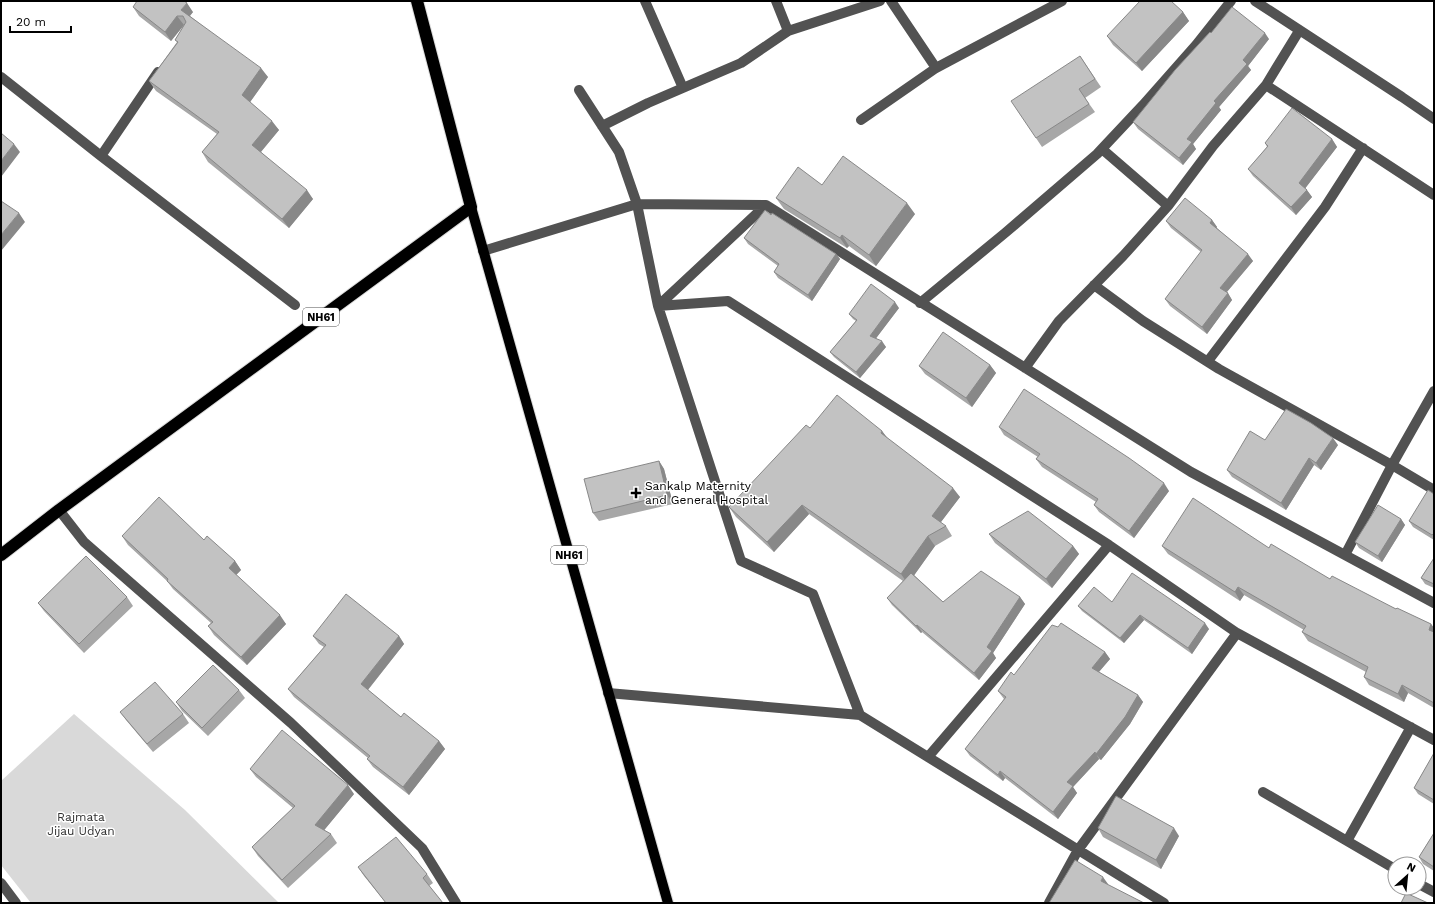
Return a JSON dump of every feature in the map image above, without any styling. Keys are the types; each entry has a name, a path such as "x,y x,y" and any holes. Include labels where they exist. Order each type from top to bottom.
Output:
{"highway":[{"name":"NH61","path":"1,555 59,510 471,207 417,1"}],"main road":[{"name":"NH61","path":"471,207 668,903"}],"street":[{"path":"645,1 682,88"},
{"path":"776,1 788,31"},
{"path":"602,126 648,103 741,63 788,31 880,1"},
{"path":"891,1 936,68"},
{"path":"861,120 936,68 1062,1"},
{"path":"920,302 1005,233 1102,149 1196,46 1231,1"},
{"path":"1255,1 1434,119"},
{"path":"1024,368 1059,321 1123,256 1168,206 1213,146 1266,85 1299,31"},
{"path":"101,156 166,61"},
{"path":"1,77 295,305"},
{"path":"1266,85 1434,195"},
{"path":"579,90 618,152 637,204 658,306 741,561 813,594 860,715"},
{"path":"1208,361 1324,207 1363,148"},
{"path":"1102,149 1168,206"},
{"path":"483,251 637,204 766,205 1191,472 1434,602"},
{"path":"658,306 766,205"},
{"path":"1094,285 1143,321 1208,361 1434,490"},
{"path":"658,306 728,301 1109,545 1237,633 1434,740"},
{"path":"1345,555 1392,465 1434,391"},
{"path":"59,510 84,542 291,723 422,848 456,903"},
{"path":"928,757 1109,545"},
{"path":"1049,903 1078,850 1237,633"},
{"path":"608,693 860,715 1164,903"},
{"path":"1347,841 1411,727"},
{"path":"1263,792 1387,865"},
{"path":"1,883 16,903"}],"green space":[{"name":"Rajmata Jijau Udyan","path":"74,714 185,810 279,903 31,903 1,865 1,781"}],"building":[{"path":"137,1 184,1 187,3 181,10 261,68 242,95 272,121 252,145 307,190 282,219 202,152 219,132 149,81 178,42 175,40 186,22 183,16 177,16 165,32 133,7"},
{"path":"1140,1 1171,1 1183,12 1136,63 1107,36"},
{"path":"1232,7 1265,33 1243,60 1247,64 1214,101 1216,103 1187,139 1192,142 1179,158 1133,122 1175,70 1210,32 1211,33"},
{"path":"1080,56 1095,79 1079,89 1089,104 1036,138 1011,101"},
{"path":"1292,108 1332,139 1299,183 1307,190 1291,207 1248,169 1268,146 1265,143"},
{"path":"1,133 14,144 1,161"},
{"path":"843,156 907,203 869,255 842,235 840,238 776,198 798,167 822,185"},
{"path":"1185,198 1212,220 1210,223 1248,254 1220,288 1228,293 1202,327 1165,299 1202,250 1166,221"},
{"path":"1,201 19,213 1,235"},
{"path":"765,210 836,254 808,295 774,272 779,264 744,238"},
{"path":"871,284 895,302 870,336 882,341 856,372 830,352 857,320 849,314"},
{"path":"943,332 990,365 966,398 919,366"},
{"path":"1024,389 1129,458 1164,483 1129,531 1094,505 1098,499 1036,459 1040,454 999,427"},
{"path":"837,395 882,431 881,433 953,488 932,516 946,526 928,536 901,574 802,505 767,542 729,507 806,425 810,428"},
{"path":"1286,409 1311,423 1333,438 1316,463 1309,458 1281,503 1227,470 1250,431 1265,440"},
{"path":"659,461 667,495 593,513 584,479"},
{"path":"1428,490 1434,494 1434,533 1432,535 1409,521"},
{"path":"159,497 204,540 207,536 235,561 229,568 280,615 241,657 208,626 213,622 167,581 168,579 122,536"},
{"path":"1193,498 1269,548 1271,544 1330,579 1332,576 1396,609 1397,608 1431,624 1429,630 1434,632 1434,703 1402,685 1398,694 1364,677 1368,667 1302,632 1306,626 1238,587 1235,592 1162,546"},
{"path":"1378,505 1401,519 1378,556 1355,542"},
{"path":"1028,511 1073,546 1046,579 989,534"},
{"path":"86,556 127,597 79,644 38,603"},
{"path":"1434,558 1434,584 1421,578"},
{"path":"981,571 1020,597 987,647 992,651 974,673 917,625 916,626 887,598 911,573 943,602"},
{"path":"1132,573 1205,623 1188,648 1140,615 1120,638 1078,606 1094,587 1112,602"},
{"path":"346,594 399,636 361,684 401,717 404,713 439,741 403,787 367,759 370,756 288,689 326,645 313,636"},
{"path":"1061,623 1105,652 1092,668 1138,695 1125,717 1096,754 1095,752 1067,782 1073,786 1053,812 1000,771 998,775 965,749 1006,697 998,691 1011,672 1014,675 1052,625 1058,627"},
{"path":"213,665 239,690 202,728 176,702"},
{"path":"155,682 183,714 147,744 120,712"},
{"path":"282,730 348,785 315,825 331,834 282,880 252,847 295,806 250,769"},
{"path":"1434,753 1434,800 1414,788"},
{"path":"1116,796 1174,828 1156,860 1098,828"},
{"path":"1434,833 1434,867 1427,862 1427,856 1420,856"},
{"path":"396,837 427,874 423,878 443,903 386,903 358,867"},
{"path":"1075,860 1103,877 1101,881 1144,903 1049,903"},
{"path":"1404,896 1413,896 1428,903 1401,903"}],"place":[{"name":"Sankalp Maternity and General Hospital","path":"636,493"}]}
